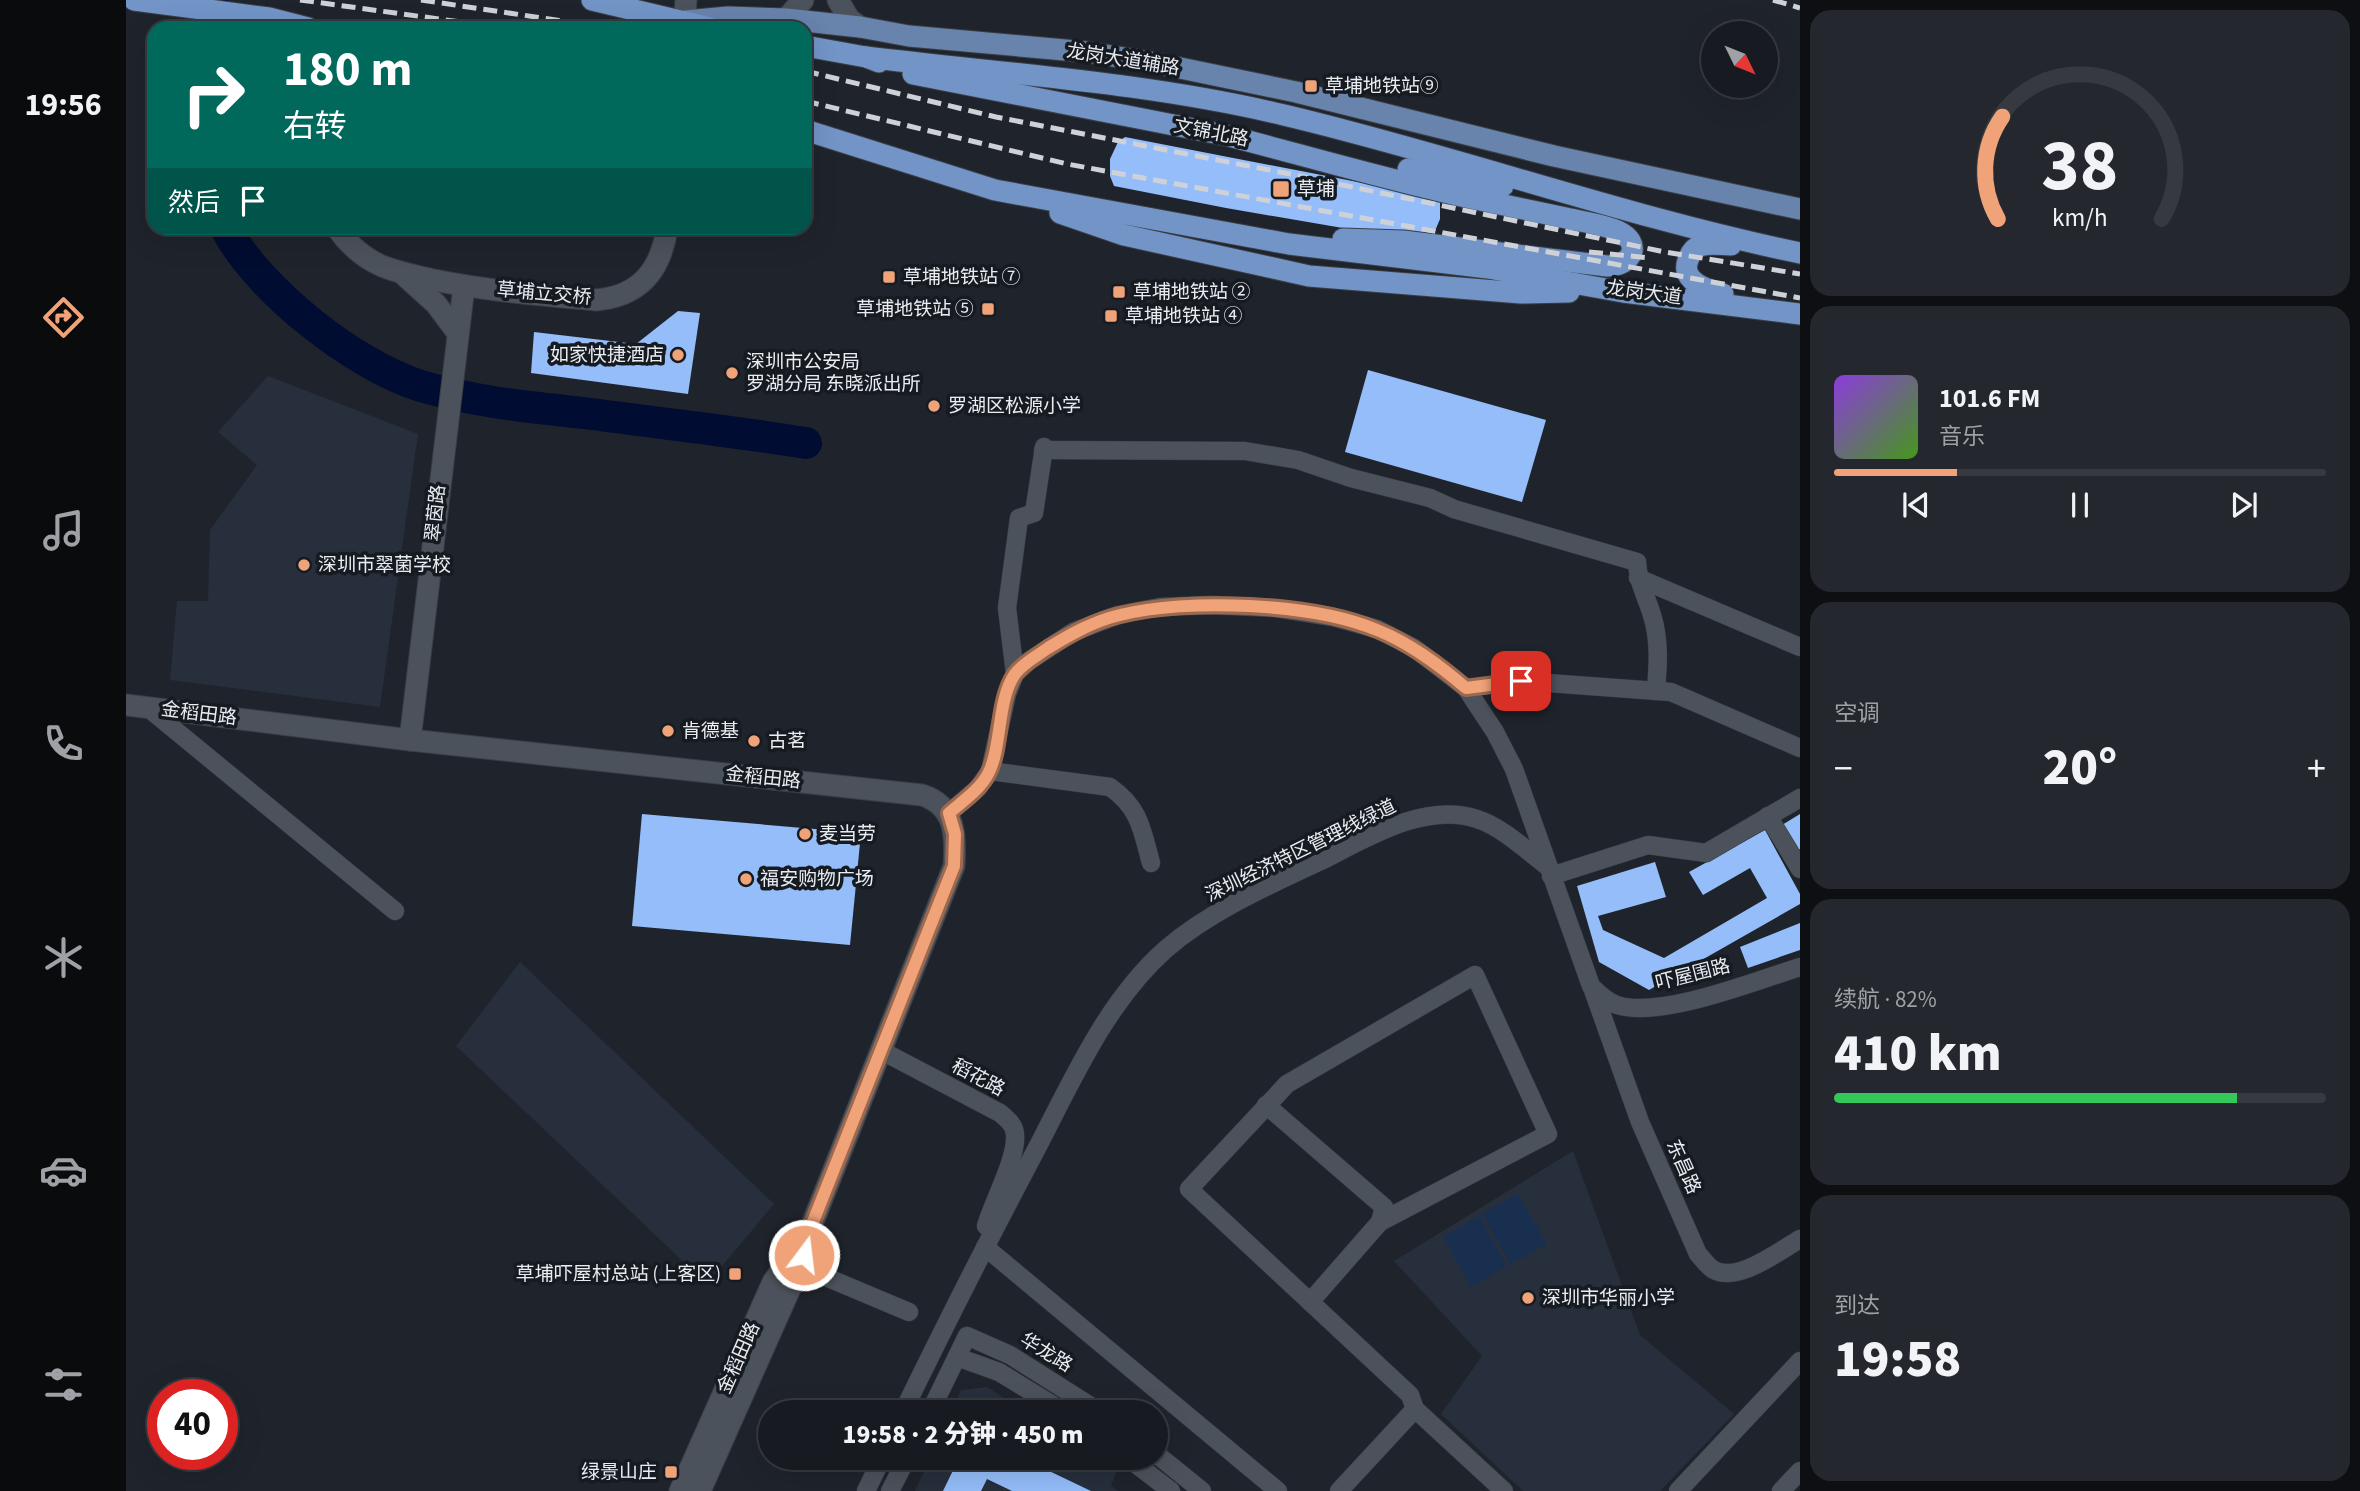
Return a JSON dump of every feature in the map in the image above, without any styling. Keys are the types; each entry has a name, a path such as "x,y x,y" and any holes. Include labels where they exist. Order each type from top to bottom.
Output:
{"highway":[{"path":"134,0 264,21"},
{"path":"592,0 685,16"},
{"name":"文锦北路","path":"812,47 866,57 905,72 943,82 1619,207"},
{"path":"866,57 1186,94 1283,114 1407,146 1619,207 1800,253"},
{"path":"812,132 995,190 1124,235 1309,276 1521,293 1623,292"},
{"path":"995,190 1232,234 1403,241 1607,267 1623,265 1632,251 1626,236 1602,226 1456,194 1233,137"},
{"name":"龙岗大道","path":"1232,234 1355,253 1488,268 1623,292 1778,309 1800,314"},
{"path":"1761,245 1698,246 1690,253 1686,266 1689,277 1703,288 1778,309"}],"main road":[{"name":"龙岗大道辅路","path":"685,16 804,21"},
{"name":"龙岗大道辅路","path":"812,22 909,36 1087,52 1156,63 1296,92 1554,156 1800,209"}],"street":[{"path":"786,19 803,0"},
{"path":"838,0 849,19 860,27"},
{"path":"343,235 362,254 380,265 400,272 436,304 457,332"},
{"name":"草埔立交桥","path":"400,272 464,286 596,300 613,299 642,284 661,255 665,235"},
{"name":"翠茵路","path":"410,740 464,286"},
{"path":"1015,674 1007,608 1019,518 1034,513 1043,449 1245,451 1298,460 1637,562 1637,578 1653,616 1660,652 1656,691"},
{"path":"1637,578 1800,647"},
{"path":"949,813 978,788 990,771 1007,694 1015,674 1028,661 1073,632 1118,615 1160,607 1211,605 1276,608 1333,617 1377,629 1414,648 1466,688 1495,732 1514,769 1591,986"},
{"path":"1466,688 1521,681 1671,692 1800,748"},
{"path":"137,706 395,911"},
{"name":"金稻田路","path":"137,706 410,740 922,795 932,798 949,813 955,834 954,866 809,1232 700,1491"},
{"path":"990,771 1110,787 1125,797 1139,817 1151,863"},
{"path":"1549,871 1648,845 1706,853 1800,798"},
{"name":"深圳经济特区管理线绿道","path":"909,1400 985,1247 1097,1036 1135,980 1167,948 1207,920 1274,884 1368,838 1424,816 1459,815 1478,819 1519,845 1549,871"},
{"path":"1768,816 1800,869"},
{"name":"吓屋围路","path":"1591,986 1602,997 1617,1005 1638,1008 1668,1007 1800,967"},
{"path":"1310,1302 1380,1222 1548,1134 1475,975 1287,1084 1189,1189 1310,1302 1410,1395 1415,1409 1504,1491"},
{"name":"东昌路","path":"1591,986 1640,1122 1698,1254 1715,1270 1735,1273 1800,1239"},
{"name":"稻花路","path":"882,1051 1000,1113 1010,1121 1015,1134 1012,1154 986,1224 985,1247"},
{"path":"1266,1105 1384,1207 1380,1222"},
{"path":"985,1247 1266,1487"},
{"path":"794,1264 909,1312"},
{"name":"金稻田路","path":"680,1491 774,1282 794,1264"},
{"name":"华龙路","path":"1045,1400 999,1371 957,1357 967,1336 1010,1355 1081,1400"},
{"path":"936,1400 957,1357"},
{"path":"1678,1491 1800,1361"},
{"path":"1339,1491 1415,1409"},
{"path":"1168,1464 1202,1491"},
{"path":"866,1491 876,1470"},
{"path":"890,1491 901,1470"},
{"path":"1144,1470 1171,1491"},
{"path":"1781,1491 1800,1471"}],"shaded area":[{"name":"深圳市翠菌学校","path":"268,376 418,434 380,707 170,680 177,601 208,601 210,530 257,465 218,432"},
{"path":"520,962 774,1204 707,1284 456,1046"},
{"name":"深圳市华丽小学","path":"1573,1151 1640,1335 1734,1414 1660,1491 1523,1491 1441,1414 1482,1356 1394,1261"},
{"path":"1518,1194 1547,1244 1511,1264 1482,1214"},
{"path":"1479,1216 1507,1266 1471,1287 1443,1237"},
{"path":"987,1387 1007,1400 956,1400 961,1390"},
{"path":"925,1470 1113,1470 1116,1472 1111,1486 1118,1491 915,1491"}],"building":[{"path":"1125,137 1440,198 1440,219 1430,243 1114,186 1110,176 1110,159 1118,142"},
{"path":"678,311 700,313 688,394 531,373 534,332 636,344"},
{"path":"1368,370 1546,420 1522,502 1345,452"},
{"name":"福安购物广场","path":"642,814 861,833 850,945 632,926"},
{"path":"1800,814 1800,849 1797,851 1782,825"},
{"path":"1765,830 1800,894 1800,904 1649,990 1599,962 1577,886 1655,862 1666,897 1598,916 1603,930 1664,958 1767,898 1750,868 1703,895 1689,872"},
{"path":"1800,923 1800,950 1748,968 1740,947"},
{"path":"953,1470 1047,1470 1091,1491 1012,1491 987,1479 981,1491 943,1491"}],"waterway":[{"path":"211,0 211,21"},
{"path":"231,235 260,276 310,322 367,361 421,386 502,403 806,443"}],"railway":[{"path":"300,0 454,21"},
{"path":"421,0 563,21"},
{"path":"1773,0 1800,8"},
{"path":"812,73 996,117 1285,173 1665,252 1800,274"},
{"path":"812,103 1067,164 1800,298"},
{"path":"1589,252 1651,258"}],"place":[{"name":"草埔地铁站⑨","path":"1311,86"},
{"name":"草埔","path":"1281,189"},
{"name":"草埔地铁站 ⑦","path":"889,277"},
{"name":"草埔地铁站 ②","path":"1119,292"},
{"name":"草埔地铁站 ⑤","path":"988,309"},
{"name":"草埔地铁站 ④","path":"1111,316"},
{"name":"如家快捷酒店","path":"678,355"},
{"name":"深圳市公安局 罗湖分局 东晓派出所","path":"732,373"},
{"name":"罗湖区松源小学","path":"934,406"},
{"name":"深圳市翠菌学校","path":"304,565"},
{"name":"肯德基","path":"668,731"},
{"name":"古茗","path":"754,741"},
{"name":"麦当劳","path":"805,834"},
{"name":"福安购物广场","path":"746,879"},
{"name":"草埔吓屋村总站 (上客区)","path":"735,1274"},
{"name":"深圳市华丽小学","path":"1528,1298"},
{"name":"绿景山庄","path":"671,1472"}],"route":[{"path":"804,1255 809,1232 954,866 955,834 949,813 978,788 990,771 1007,694 1015,674 1028,661 1073,632 1118,615 1160,607 1211,605 1276,608 1333,617 1377,629 1414,648 1466,688 1521,681"}]}
